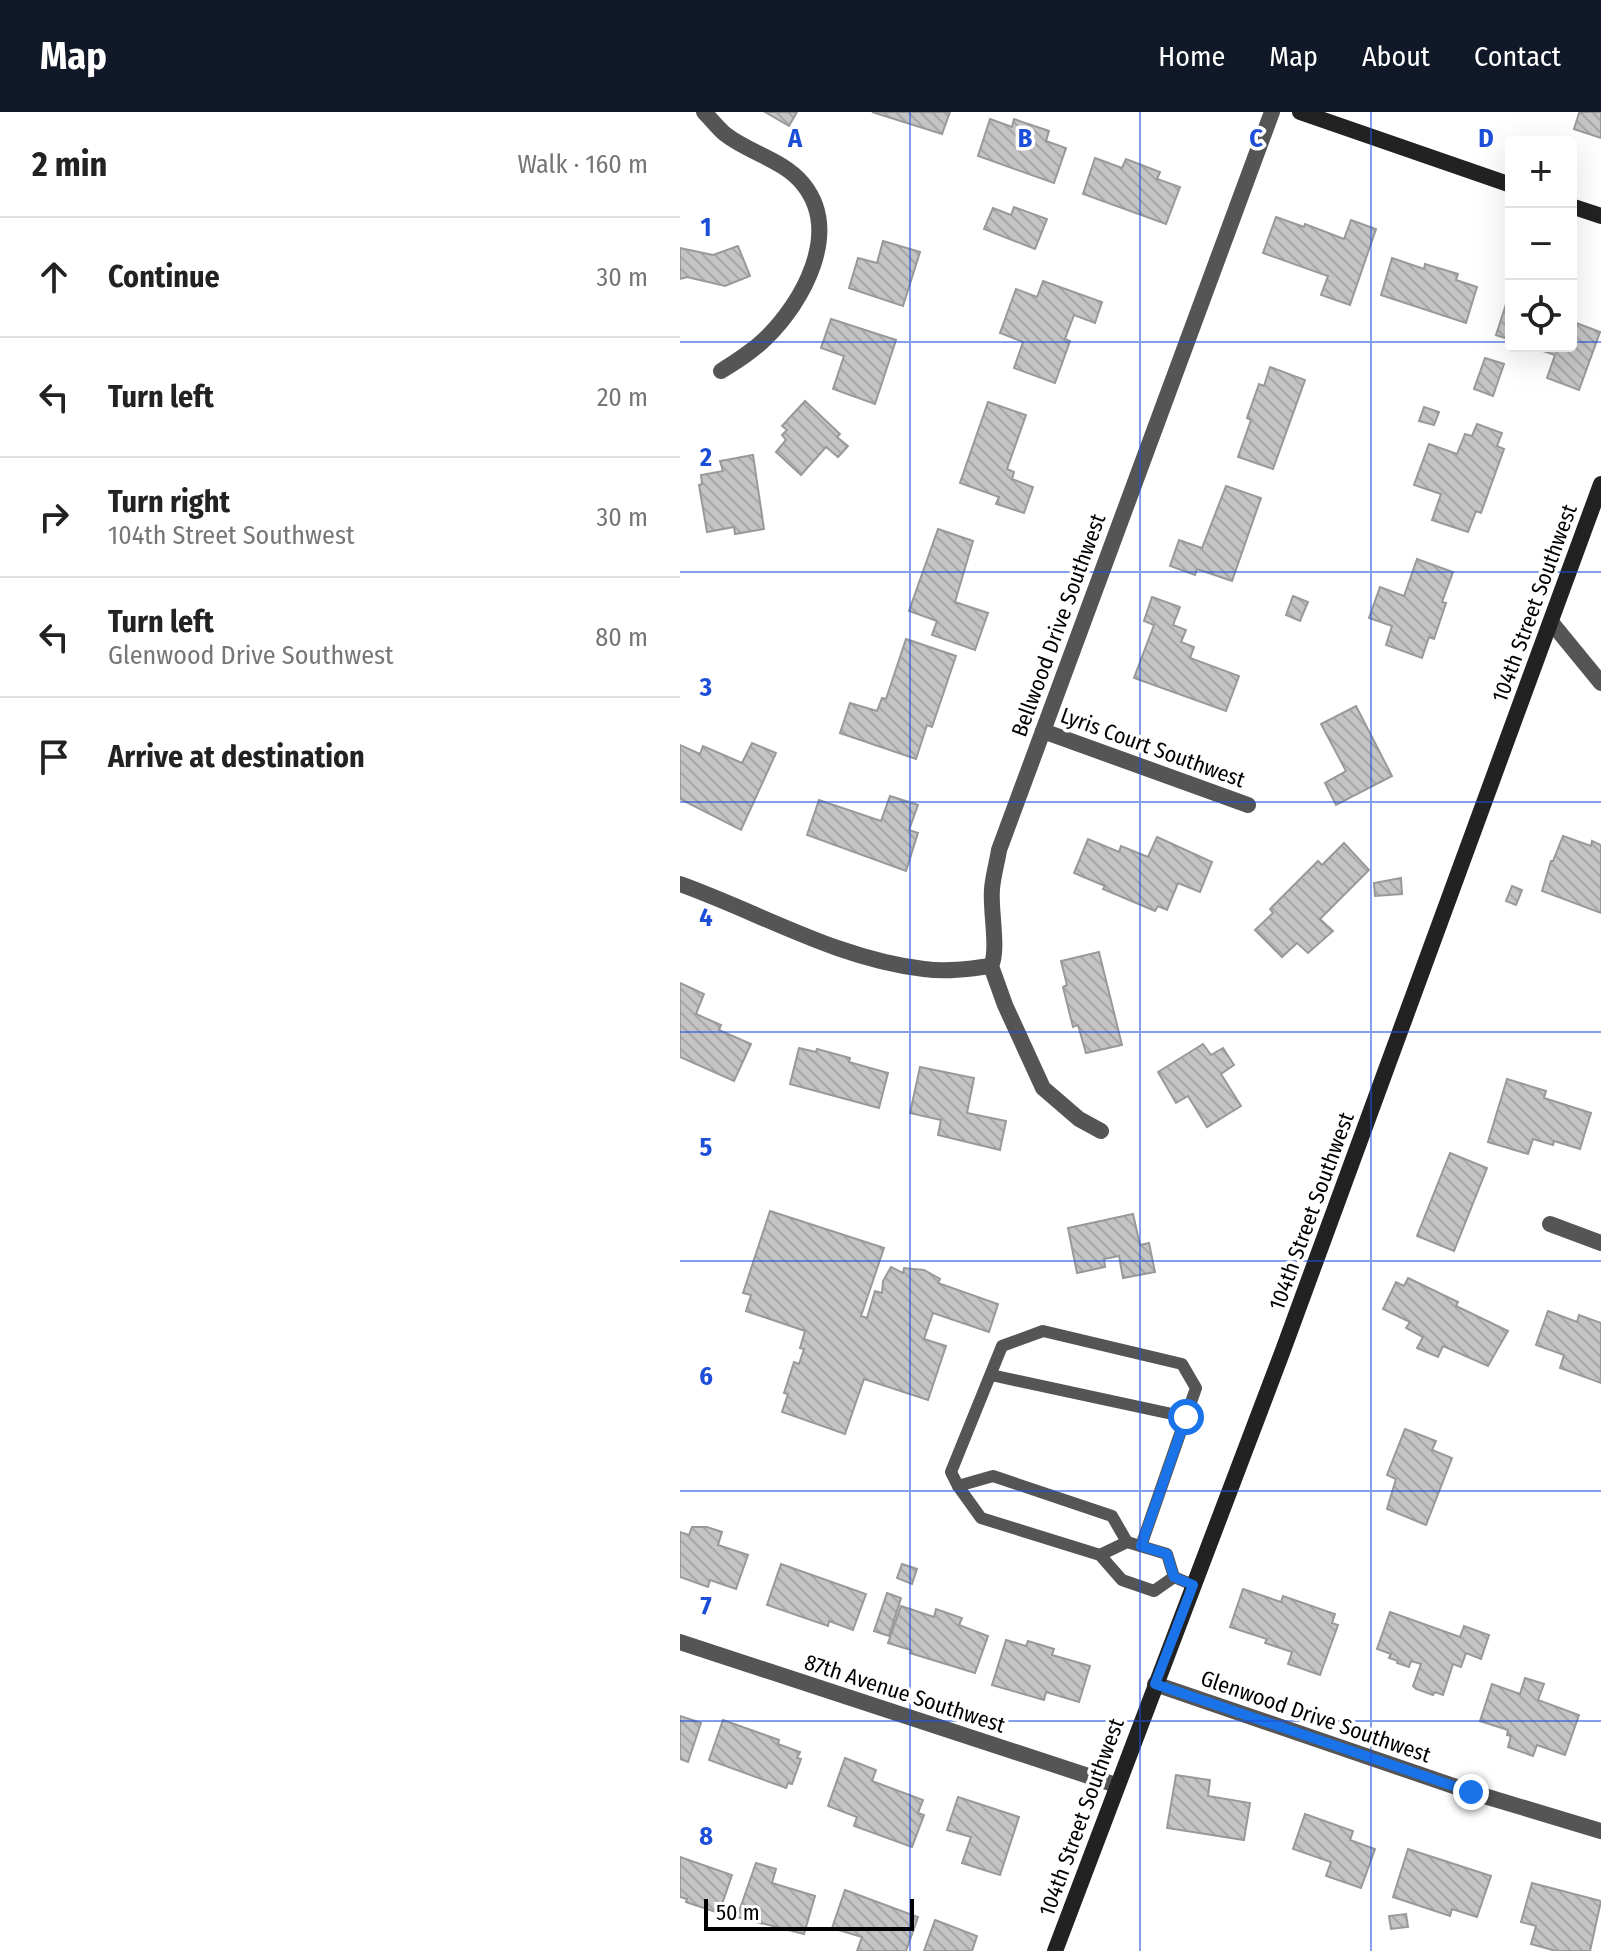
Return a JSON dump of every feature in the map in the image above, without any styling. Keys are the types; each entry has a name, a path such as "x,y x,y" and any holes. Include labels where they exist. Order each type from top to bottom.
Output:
{"street":[{"path":"704,112 726,135 767,157 803,184 814,204 819,226 816,260 789,309 768,337 721,371"},
{"name":"Bellwood Drive Southwest","path":"1101,1131 1079,1119 1043,1088 1005,1005 991,966 995,957 991,923 992,887 999,850 1272,112"},
{"path":"1305,113 1505,183"},
{"path":"1577,208 1601,216"},
{"name":"104th Street Southwest","path":"1055,1951 1282,1353 1601,484"},
{"path":"1551,622 1601,683"},
{"name":"Lyris Court Southwest","path":"1043,731 1248,805"},
{"path":"680,884 819,943 877,959 924,969 991,966"},
{"path":"1550,1224 1601,1243"},
{"name":"87th Avenue Southwest","path":"680,1642 1116,1785"},
{"name":"Glenwood Drive Southwest","path":"1155,1684 1471,1792 1601,1831"}],"lane":[{"path":"1141,1546 1196,1388 1182,1364 1043,1331 1002,1346 951,1472 981,1518 1100,1555 1122,1580 1154,1591 1174,1577"},
{"path":"991,1375 1186,1417"},
{"path":"958,1486 993,1476 1112,1516 1127,1542"},
{"path":"1100,1555 1127,1542 1141,1546 1167,1554 1174,1577"},
{"path":"1174,1577 1193,1585"}],"building":[{"path":"765,112 797,112 789,126"},
{"path":"872,112 950,112 942,134"},
{"path":"1601,112 1601,138 1574,129 1579,113"},
{"path":"990,119 1012,127 1014,119 1049,131 1046,141 1066,148 1054,183 978,156"},
{"path":"1095,158 1122,168 1126,159 1160,172 1157,179 1180,187 1166,224 1083,194"},
{"path":"1014,207 1047,219 1035,249 984,229 993,208 1011,215"},
{"path":"1276,217 1344,239 1351,220 1376,229 1350,305 1321,295 1328,276 1263,253"},
{"path":"883,241 920,252 903,306 849,288 858,258 877,263"},
{"path":"738,246 750,276 725,286 687,277 680,279 680,248 713,255"},
{"path":"1392,258 1424,269 1425,264 1458,274 1456,280 1477,287 1466,323 1381,295"},
{"path":"1043,281 1102,302 1095,323 1074,315 1065,339 1070,341 1055,383 1014,368 1023,342 1000,333 1016,289 1037,297"},
{"path":"1505,307 1505,338 1496,335"},
{"path":"831,319 896,340 875,404 833,389 844,356 821,348"},
{"path":"1577,323 1600,332 1579,390 1547,378 1555,355 1546,352 1577,352"},
{"path":"1485,358 1504,364 1493,396 1474,389"},
{"path":"1270,367 1305,380 1273,469 1238,457 1259,384 1264,386"},
{"path":"805,401 840,434 837,437 848,446 838,457 826,447 801,475 776,452 786,440 782,435 787,430 782,426"},
{"path":"988,402 1026,415 1007,469 1014,472 1012,479 1033,487 1024,513 996,504 999,497 960,483"},
{"path":"1424,407 1439,412 1434,425 1419,421"},
{"path":"1477,424 1502,433 1497,446 1504,449 1481,513 1476,511 1468,532 1432,520 1441,494 1414,485 1429,444 1457,454 1465,434 1472,436"},
{"path":"753,455 764,529 735,534 734,527 707,532 699,485 702,484 701,475 723,471 720,461"},
{"path":"1226,486 1261,498 1232,581 1197,569 1195,575 1170,566 1179,540 1202,548"},
{"path":"938,529 973,541 955,602 988,613 975,650 932,635 937,621 909,611"},
{"path":"1417,559 1453,572 1434,639 1429,637 1422,658 1386,645 1392,626 1369,618 1380,587 1404,596"},
{"path":"1293,596 1308,602 1300,621 1286,615"},
{"path":"1152,597 1180,607 1173,625 1186,630 1181,642 1194,647 1190,658 1239,676 1226,711 1134,678 1154,625 1144,621"},
{"path":"906,639 956,656 932,727 927,725 916,759 840,733 850,703 877,711 882,698 886,699"},
{"path":"1356,706 1392,776 1336,805 1325,783 1346,771 1321,724"},
{"path":"752,743 776,753 741,830 680,799 680,745 700,754 703,746 742,763"},
{"path":"890,796 918,805 909,830 918,833 906,871 807,835 819,800 881,821"},
{"path":"1563,836 1591,846 1592,841 1601,845 1601,913 1542,891"},
{"path":"1157,837 1212,862 1200,892 1178,883 1167,910 1158,906 1155,911 1074,873 1088,839 1119,852 1121,846 1148,857"},
{"path":"1344,843 1369,870 1320,919 1333,931 1308,953 1297,943 1282,957 1255,930 1273,913 1270,909 1318,861 1322,865"},
{"path":"1401,878 1402,894 1375,896 1374,883"},
{"path":"1512,886 1522,890 1516,905 1506,901"},
{"path":"1099,952 1122,1045 1086,1053 1078,1025 1073,1027 1063,987 1067,985 1061,961"},
{"path":"680,983 704,994 696,1014 721,1025 719,1030 751,1044 734,1081 680,1057"},
{"path":"1203,1044 1211,1055 1223,1048 1234,1065 1221,1074 1241,1106 1207,1127 1188,1096 1176,1103 1158,1072"},
{"path":"799,1048 816,1052 817,1049 850,1058 849,1062 888,1073 879,1108 790,1084"},
{"path":"920,1067 974,1078 967,1113 1006,1121 1000,1150 938,1135 941,1120 910,1113"},
{"path":"1507,1079 1546,1091 1544,1098 1591,1113 1580,1149 1554,1141 1553,1145 1533,1139 1528,1154 1488,1142"},
{"path":"1450,1153 1487,1168 1454,1251 1417,1236"},
{"path":"770,1211 884,1248 861,1316 867,1318 875,1291 882,1293 883,1281 891,1267 903,1273 904,1268 924,1270 940,1279 938,1283 998,1304 989,1332 933,1313 924,1339 946,1346 928,1400 864,1379 845,1434 782,1412 788,1394 784,1393 794,1362 799,1364 804,1349 800,1348 805,1331 746,1311 751,1295 743,1293"},
{"path":"1133,1214 1140,1245 1149,1243 1155,1272 1123,1278 1119,1256 1104,1259 1105,1267 1077,1273 1068,1228"},
{"path":"1408,1278 1508,1331 1488,1366 1443,1346 1438,1357 1417,1348 1423,1337 1406,1328 1410,1322 1383,1309 1396,1282 1404,1286"},
{"path":"1548,1311 1577,1322 1579,1315 1601,1323 1601,1383 1560,1368 1564,1355 1536,1345"},
{"path":"1405,1429 1436,1441 1432,1450 1452,1458 1426,1525 1387,1509 1396,1479 1387,1475"},
{"path":"692,1527 707,1527 722,1532 718,1545 748,1555 736,1589 710,1580 708,1587 680,1577 680,1532 689,1535"},
{"path":"781,1564 866,1594 853,1630 829,1621 828,1626 767,1605"},
{"path":"902,1564 917,1569 912,1584 897,1578"},
{"path":"1243,1589 1281,1602 1283,1596 1335,1614 1332,1623 1338,1625 1320,1675 1288,1664 1292,1652 1265,1643 1267,1639 1230,1627"},
{"path":"887,1593 901,1598 889,1636 874,1631"},
{"path":"901,1606 934,1617 936,1609 962,1618 959,1625 988,1636 975,1673 888,1643"},
{"path":"1390,1612 1460,1637 1464,1626 1489,1635 1481,1659 1466,1653 1461,1667 1453,1664 1443,1695 1416,1689 1413,1686 1421,1664 1411,1661 1409,1667 1397,1663 1389,1658 1391,1654 1377,1649"},
{"path":"1006,1640 1026,1646 1028,1641 1054,1649 1052,1655 1090,1666 1079,1702 1046,1692 1044,1700 992,1685"},
{"path":"1525,1678 1544,1684 1538,1700 1579,1715 1565,1755 1537,1745 1533,1756 1508,1747 1511,1736 1507,1735 1508,1730 1480,1721 1492,1684 1520,1694"},
{"path":"680,1716 701,1723 688,1762 680,1759"},
{"path":"723,1720 779,1740 778,1744 800,1752 797,1758 801,1759 792,1784 788,1783 786,1788 709,1760"},
{"path":"845,1758 876,1770 872,1781 923,1800 918,1813 924,1815 912,1847 854,1826 857,1817 828,1806"},
{"path":"1176,1775 1210,1780 1208,1796 1250,1803 1244,1840 1167,1828"},
{"path":"958,1797 1019,1817 1000,1875 962,1863 971,1837 947,1830"},
{"path":"1305,1814 1353,1831 1350,1840 1375,1849 1361,1888 1326,1876 1331,1862 1293,1849"},
{"path":"1408,1849 1491,1876 1477,1917 1452,1909 1450,1916 1393,1897"},
{"path":"680,1857 732,1875 719,1913 680,1897"},
{"path":"756,1863 776,1869 772,1883 815,1896 804,1934 737,1917"},
{"path":"1532,1883 1601,1901 1590,1951 1556,1951 1531,1944 1536,1926 1521,1922"},
{"path":"845,1890 918,1917 906,1951 857,1951 862,1937 832,1928"},
{"path":"1406,1914 1408,1927 1391,1929 1389,1916"},
{"path":"935,1920 977,1936 972,1951 924,1951"}],"route":[{"path":"1186,1417 1141,1546 1167,1554 1174,1577 1193,1585 1155,1684 1471,1792"}]}
